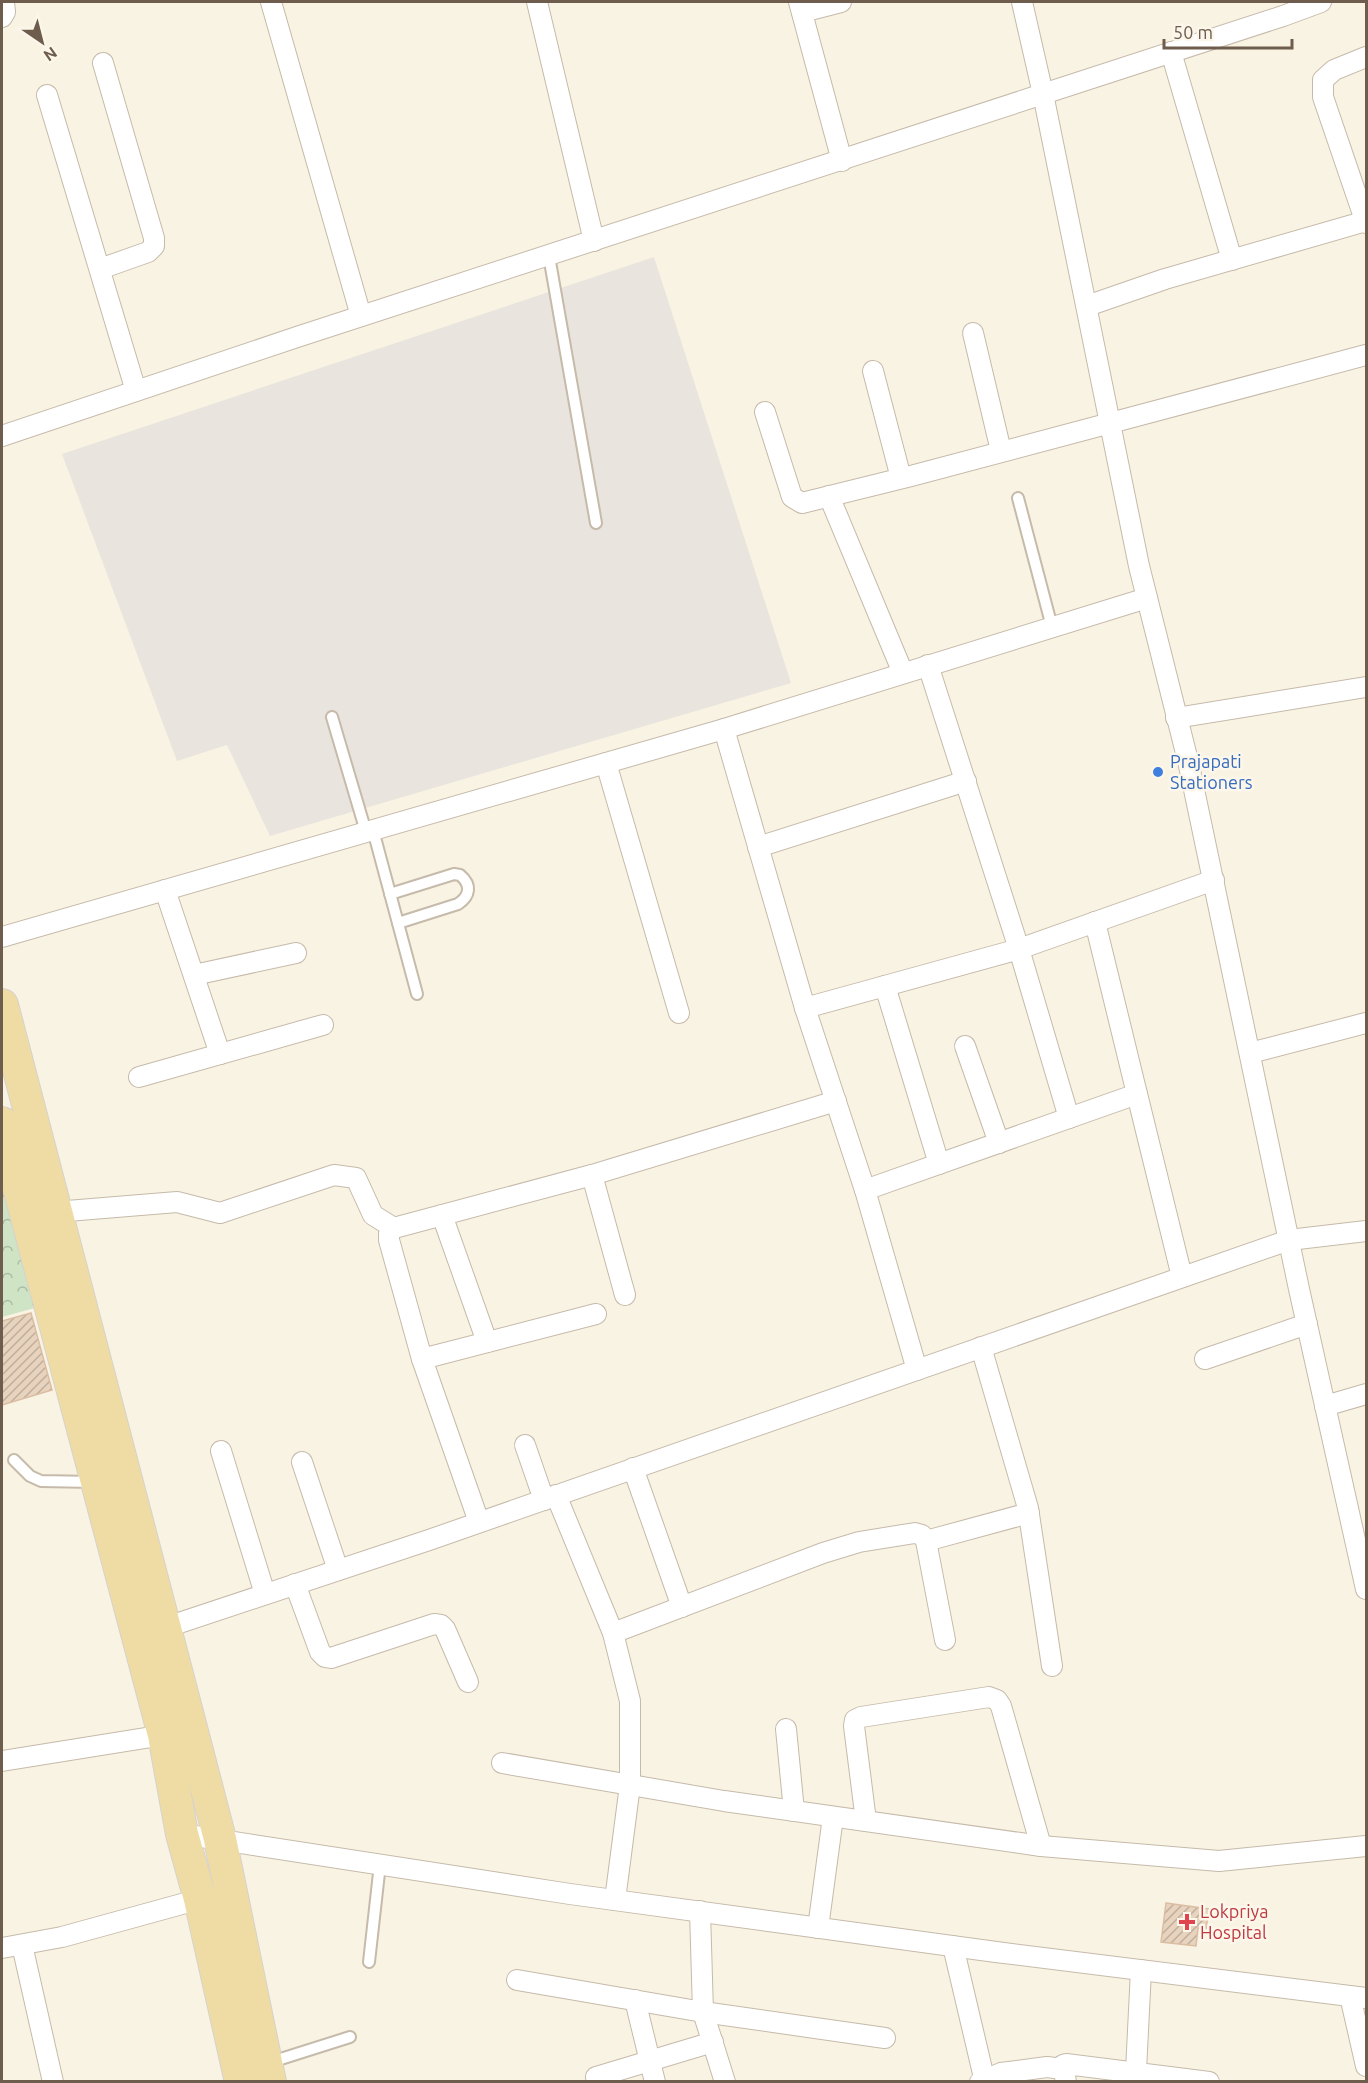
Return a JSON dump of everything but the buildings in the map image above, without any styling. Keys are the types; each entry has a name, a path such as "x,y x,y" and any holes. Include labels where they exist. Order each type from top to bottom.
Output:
{"main road":[{"path":"2,1005 55,1212 53,1263 97,1482 164,1735 182,1833 200,1899 241,2082"},
{"path":"2,1123 53,1263 164,1628 220,1839 268,2073"}],"street":[{"path":"2,17 5,12 4,2"},
{"path":"271,2 361,316"},
{"path":"537,2 594,242"},
{"path":"841,2 800,7 842,161"},
{"path":"1022,2 1087,306 1139,566 1188,761 1307,1324 1366,1589"},
{"path":"2,436 1321,2"},
{"path":"1171,52 1232,260"},
{"path":"1087,306 1165,279 1366,222 1323,97 1323,80 1334,70 1366,57"},
{"path":"100,269 148,252 154,246 154,238 103,63"},
{"path":"47,95 136,391"},
{"path":"973,333 1001,452"},
{"path":"765,412 792,497 802,503 1366,355"},
{"path":"873,371 901,478"},
{"path":"829,496 903,673"},
{"path":"2,937 724,729 1147,598"},
{"path":"928,665 1019,949 1069,1118"},
{"path":"1176,718 1366,687"},
{"path":"724,729 806,1008 865,1190 917,1370"},
{"path":"606,763 678,1013"},
{"path":"758,847 966,781"},
{"path":"806,1008 1019,949 1214,880"},
{"path":"165,890 220,1054"},
{"path":"1095,922 1182,1277"},
{"path":"194,975 296,953"},
{"path":"885,986 939,1164"},
{"path":"1250,1053 1366,1023"},
{"path":"139,1077 323,1025"},
{"path":"965,1046 999,1143"},
{"path":"865,1190 1137,1094"},
{"path":"479,1522 423,1359 389,1240 389,1233 394,1228 592,1175 836,1101"},
{"path":"55,1212 177,1202 220,1213 334,1175 356,1178 373,1215 394,1228"},
{"path":"592,1175 625,1295"},
{"path":"442,1215 487,1342"},
{"path":"164,1628 550,1498 1289,1240 1366,1231"},
{"path":"423,1359 596,1314"},
{"path":"1205,1359 1307,1324"},
{"path":"981,1347 1029,1513 1053,1666"},
{"path":"1325,1406 1366,1394"},
{"path":"525,1445 613,1633 630,1701 630,1785 615,1900"},
{"path":"221,1452 265,1594"},
{"path":"302,1462 338,1570"},
{"path":"633,1468 682,1607"},
{"path":"926,1541 1029,1513"},
{"path":"613,1633 824,1553 859,1542 915,1533 922,1535 926,1541 945,1640"},
{"path":"295,1584 320,1652 325,1657 330,1658 434,1624 441,1625 445,1629 468,1682"},
{"path":"866,1821 855,1720 861,1717 989,1697 997,1700 1001,1706 1041,1846"},
{"path":"786,1729 794,1811"},
{"path":"2,1761 164,1735"},
{"path":"502,1763 794,1811 1041,1846 1219,1861 1366,1846"},
{"path":"818,1928 833,1817"},
{"path":"182,1833 615,1900 953,1946 1358,1997 1366,2066"},
{"path":"2,1948 62,1937 200,1899"},
{"path":"700,1911 703,2012 725,2082"},
{"path":"22,1945 53,2082"},
{"path":"953,1946 983,2081 1001,2073 1047,2067 1064,2075"},
{"path":"1141,1970 1141,2075"},
{"path":"517,1980 703,2012 885,2038"},
{"path":"634,2000 656,2082"},
{"path":"596,2077 712,2042"},
{"path":"1064,2075 1063,2065 1066,2064 1209,2082"}],"lane":[{"path":"549,256 596,523"},
{"path":"1018,498 1052,627"},
{"path":"332,717 390,894 417,994"},
{"path":"390,894 454,874 460,875 468,885 469,892 466,899 458,904 398,923"},
{"path":"14,1460 30,1476 41,1481 97,1482"},
{"path":"369,1962 380,1864"},
{"path":"268,2073 350,2037"}],"shaded area":[{"path":"654,257 791,683 270,836 227,745 177,761 62,454"}],"green space":[{"path":"2,1165 42,1306 2,1317"}],"place":[{"name":"Prajapati Stationers","path":"1158,772"},
{"name":"Lokpriya Hospital","path":"1187,1922"}]}
